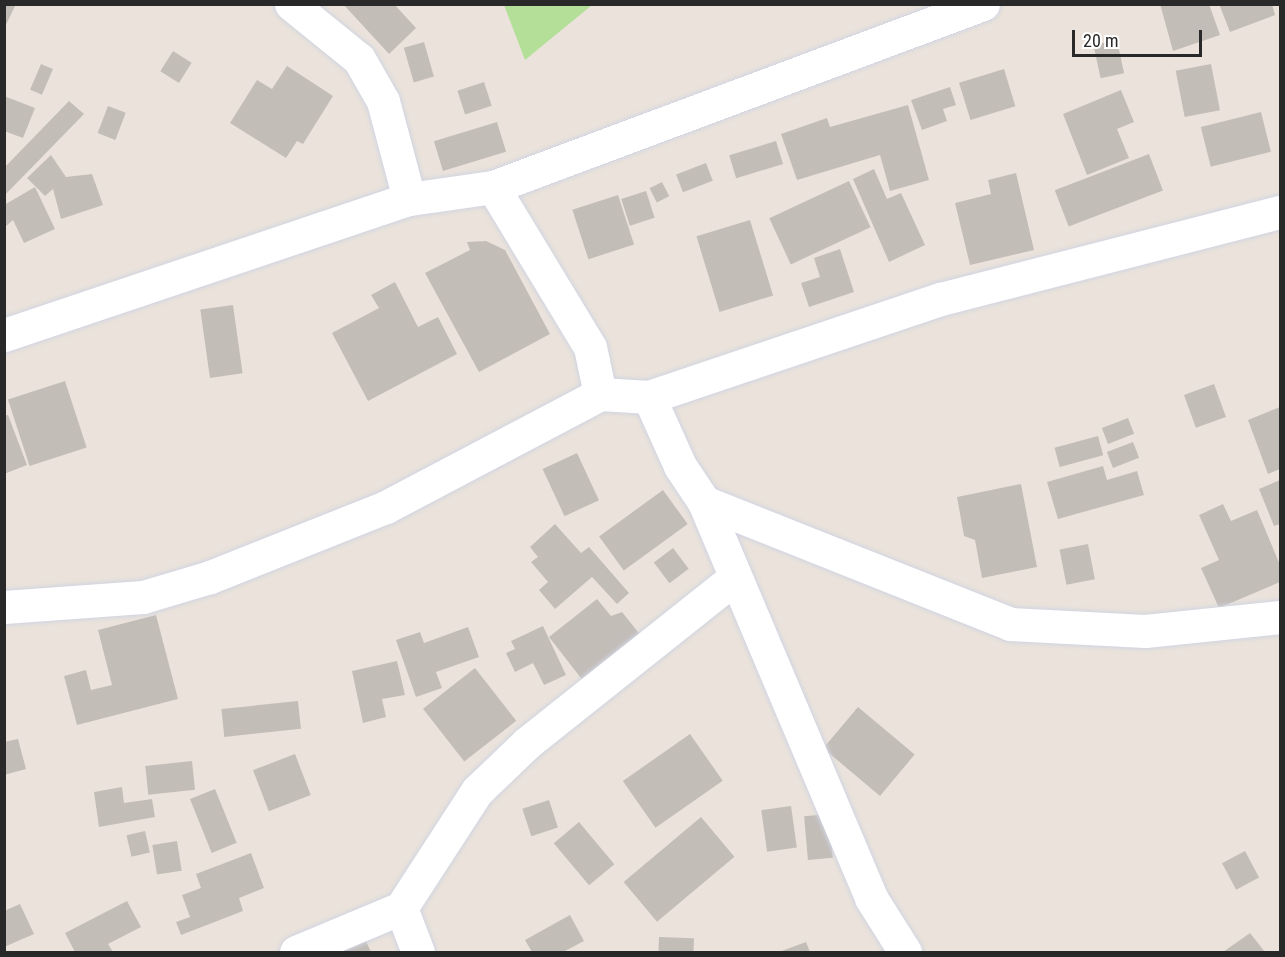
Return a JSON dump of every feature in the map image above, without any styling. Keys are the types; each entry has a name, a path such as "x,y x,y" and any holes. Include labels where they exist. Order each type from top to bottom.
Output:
{"street":[{"path":"291,4 359,59 383,101 409,199"},
{"path":"4,335 409,199 493,187 983,4"},
{"path":"493,187 590,347 600,394"},
{"path":"4,607 143,597 210,577 386,507 600,394 649,397 941,299 1281,212"},
{"path":"649,397 680,466 704,502 733,579 871,898 905,952"},
{"path":"704,502 1010,624 1144,631 1281,617"},
{"path":"296,952 400,908 477,791 528,743 733,579"},
{"path":"400,908 418,952"}],"green space":[{"path":"504,4 592,5 525,60"}],"building":[{"path":"4,4 16,4 4,29"},
{"path":"343,4 394,4 416,28 389,54"},
{"path":"1160,4 1209,4 1220,35 1173,51"},
{"path":"1219,4 1272,4 1275,15 1230,32"},
{"path":"1117,40 1124,73 1101,78 1094,45"},
{"path":"424,42 434,77 414,82 404,48"},
{"path":"173,51 192,63 179,83 160,71"},
{"path":"41,64 53,69 42,95 30,90"},
{"path":"1211,64 1220,110 1185,117 1176,71"},
{"path":"287,66 333,96 303,144 297,141 286,158 230,123 257,80 272,89"},
{"path":"1004,69 1015,106 970,120 959,83"},
{"path":"484,82 492,106 465,114 457,91"},
{"path":"950,87 956,105 943,109 947,121 922,130 911,100"},
{"path":"1121,90 1134,122 1117,129 1129,158 1087,175 1063,114"},
{"path":"4,96 35,108 23,138 4,131"},
{"path":"69,101 84,114 4,196 4,168"},
{"path":"908,105 929,180 890,191 880,155 797,180 781,134 827,118 830,127"},
{"path":"108,106 126,113 115,140 98,133"},
{"path":"1261,112 1271,152 1211,167 1201,127"},
{"path":"497,122 506,152 443,171 434,141"},
{"path":"776,141 783,164 736,178 729,155"},
{"path":"1149,154 1163,190 1069,227 1055,190"},
{"path":"51,155 66,177 92,174 103,205 61,219 53,189 45,196 27,178"},
{"path":"706,163 713,181 683,192 676,174"},
{"path":"874,169 887,199 901,193 925,245 889,262 853,179"},
{"path":"1016,173 1034,250 970,265 955,203 991,194 988,180"},
{"path":"849,181 871,227 791,264 769,218"},
{"path":"662,182 669,196 657,203 650,188"},
{"path":"35,187 55,229 24,243 13,220 4,228 4,205"},
{"path":"646,191 655,218 630,226 621,199"},
{"path":"618,195 634,244 588,259 572,210"},
{"path":"750,220 773,296 720,312 696,236"},
{"path":"486,241 505,250 550,334 479,372 425,273 470,250 467,242"},
{"path":"840,249 854,292 809,307 801,283 820,277 814,258"},
{"path":"395,282 418,327 438,317 457,354 368,401 332,333 379,308 371,295"},
{"path":"233,305 243,373 210,378 200,310"},
{"path":"65,381 87,448 30,466 8,400"},
{"path":"1214,384 1226,417 1196,428 1184,395"},
{"path":"1280,407 1280,469 1268,474 1248,420"},
{"path":"8,415 27,465 4,474 4,416"},
{"path":"1128,418 1134,434 1108,444 1102,428"},
{"path":"1098,436 1103,455 1060,467 1055,448"},
{"path":"1133,442 1139,458 1113,468 1107,452"},
{"path":"577,453 599,500 565,516 543,469"},
{"path":"1103,466 1107,480 1137,471 1144,495 1058,519 1047,482"},
{"path":"1280,480 1280,524 1274,526 1259,489"},
{"path":"1021,484 1037,567 982,578 975,540 964,536 957,497"},
{"path":"663,490 688,524 624,570 599,536"},
{"path":"1223,504 1231,521 1257,510 1280,565 1280,582 1219,608 1201,568 1219,560 1199,515"},
{"path":"555,524 581,553 589,547 629,593 617,604 592,577 555,609 539,590 548,582 531,562 538,557 530,547"},
{"path":"1088,544 1095,579 1066,585 1060,550"},
{"path":"673,548 689,569 669,583 654,562"},
{"path":"597,599 611,616 622,612 642,637 584,682 549,637"},
{"path":"156,615 178,699 77,725 64,676 86,670 91,690 112,685 98,630"},
{"path":"543,626 566,675 544,685 533,663 515,672 506,653 515,649 511,641"},
{"path":"468,627 479,657 436,672 442,688 416,697 396,640 420,632 424,643"},
{"path":"397,661 405,695 382,699 386,717 363,723 352,671"},
{"path":"475,668 516,721 464,761 423,709"},
{"path":"298,701 301,729 224,737 221,709"},
{"path":"858,707 915,755 880,796 823,748"},
{"path":"690,734 723,781 656,828 623,781"},
{"path":"18,739 26,769 4,775 4,742"},
{"path":"295,754 311,795 269,811 253,770"},
{"path":"192,761 195,790 148,795 145,766"},
{"path":"122,787 124,803 152,799 155,817 99,827 94,792"},
{"path":"215,789 237,843 212,853 190,799"},
{"path":"549,800 558,828 531,836 522,809"},
{"path":"791,806 797,848 767,852 761,810"},
{"path":"829,814 833,858 808,860 804,816"},
{"path":"701,817 734,857 657,922 624,882"},
{"path":"579,822 614,864 589,885 554,843"},
{"path":"145,831 150,852 131,857 126,835"},
{"path":"177,841 182,871 157,875 152,845"},
{"path":"1245,851 1259,877 1236,890 1222,863"},
{"path":"251,853 264,888 239,898 243,911 181,935 176,922 190,917 182,895 201,888 196,874"},
{"path":"127,901 141,927 108,944 113,952 75,952 65,933"},
{"path":"20,904 34,934 4,947 4,911"},
{"path":"570,915 584,941 563,952 532,952 525,940"},
{"path":"1250,933 1265,952 1223,952"},
{"path":"364,937 371,952 330,952"},
{"path":"659,937 694,938 693,952 658,952"},
{"path":"806,942 810,952 779,952"}]}
